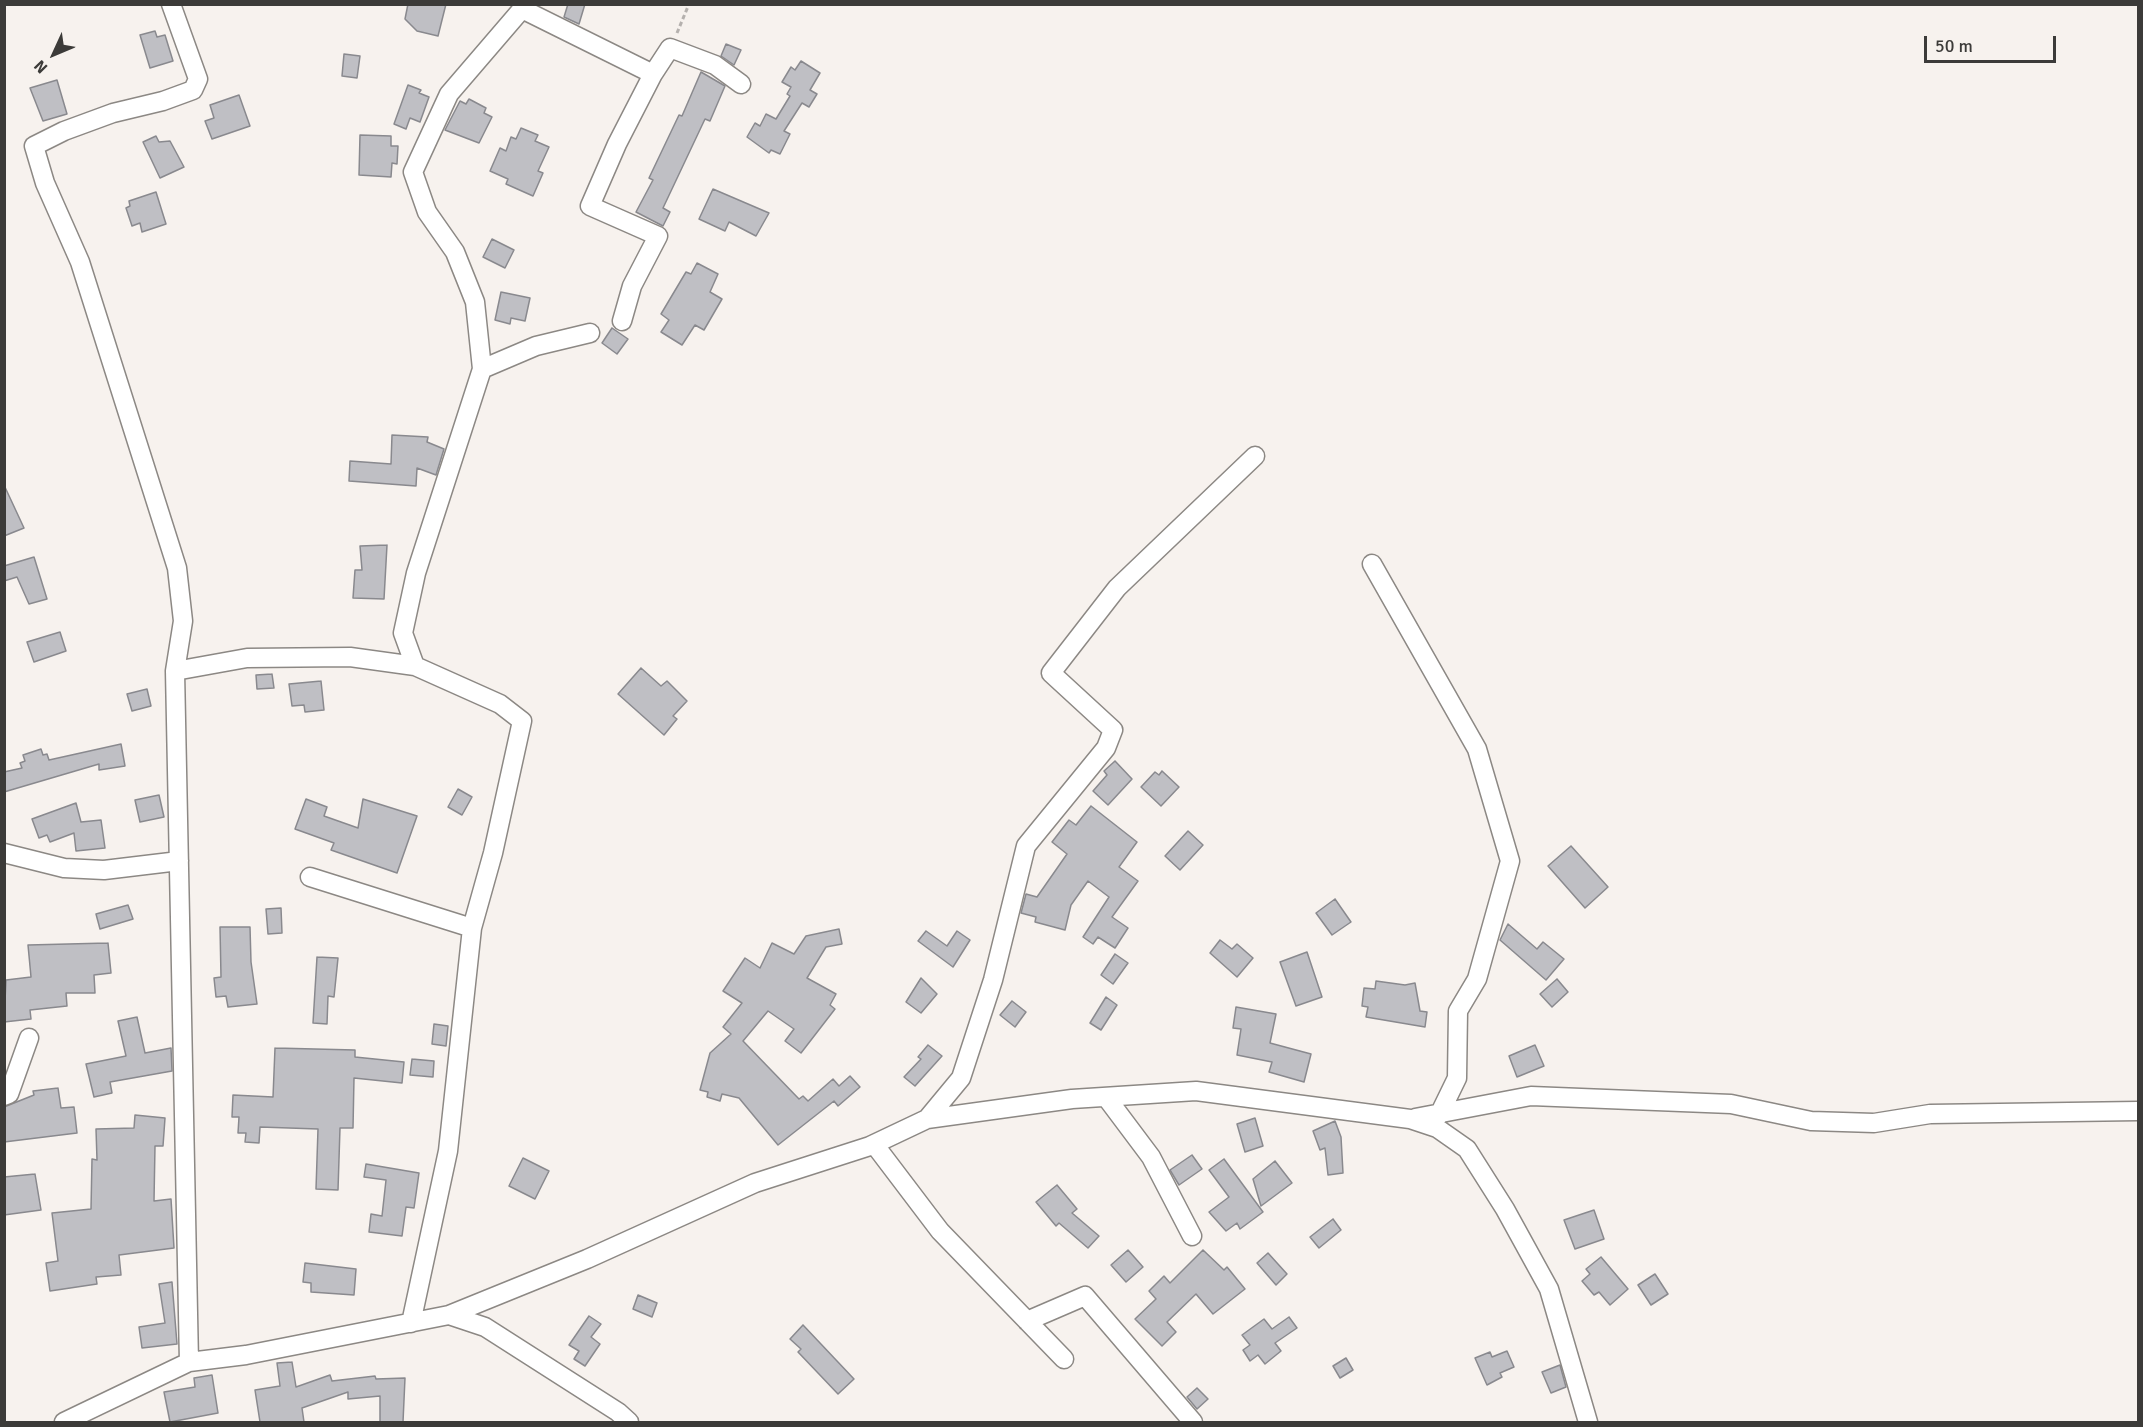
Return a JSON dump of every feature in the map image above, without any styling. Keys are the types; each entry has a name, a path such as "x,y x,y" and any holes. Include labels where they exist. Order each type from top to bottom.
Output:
{"street":[{"path":"171,4 198,79 193,90 163,101 113,113 64,131 34,146 45,183 80,262 177,568 183,621 175,671 189,1362"},
{"path":"415,666 403,633 416,573 482,369 475,302 455,252 427,212 413,172 449,94 523,7 653,74"},
{"path":"622,321 632,286 658,236 590,206 616,144 653,74 670,48 715,65 741,84"},
{"path":"482,369 536,346 590,333"},
{"path":"927,1119 961,1078 993,981 1026,846 1106,748 1113,730 1051,673 1117,588 1255,456"},
{"path":"1372,564 1477,749 1510,861 1477,979 1458,1011 1457,1078 1438,1115"},
{"path":"175,671 247,658 350,657 415,666 500,704 522,721 493,853 472,928 448,1151 411,1323"},
{"path":"4,853 64,868 104,870 179,861"},
{"path":"310,877 472,928"},
{"path":"4,1096 9,1094 29,1038"},
{"path":"64,1422 189,1362 246,1354 448,1315 587,1259 756,1183 874,1144 927,1119 1106,1097 1196,1091 1410,1119 1437,1128 1467,1149 1505,1209 1549,1289 1588,1422"},
{"path":"1410,1119 1531,1096 1731,1104 1811,1121 1874,1123 1930,1114 2139,1111"},
{"path":"1106,1097 1150,1157 1192,1236"},
{"path":"874,1144 940,1232 1064,1359"},
{"path":"1028,1321 1085,1296 1193,1422"},
{"path":"448,1315 485,1327 618,1412 628,1422"}],"path":[{"path":"670,48 689,4"}],"building":[{"path":"408,4 446,4 438,36 417,31 405,19"},
{"path":"568,4 585,4 579,24 564,17"},
{"path":"155,31 157,37 165,35 173,61 150,68 140,35"},
{"path":"726,44 741,50 734,65 721,56"},
{"path":"344,54 360,56 357,78 342,76"},
{"path":"801,61 820,73 810,90 817,94 809,107 802,103 784,131 790,134 780,154 771,150 769,153 747,137 755,123 760,126 766,114 776,119 790,96 787,94 791,87 782,82 791,67 795,70"},
{"path":"701,72 725,86 710,121 705,119 663,208 670,212 663,226 636,212 653,180 649,178 679,115 682,116"},
{"path":"57,80 67,114 43,121 30,88"},
{"path":"408,85 421,90 419,93 429,97 420,122 410,118 406,129 394,124"},
{"path":"239,95 250,126 212,139 205,121 214,118 210,105"},
{"path":"469,99 486,108 484,113 492,117 479,143 445,130 460,101 466,104"},
{"path":"521,128 538,135 535,141 549,147 538,171 543,173 533,196 506,184 508,179 490,171 500,148 506,151 511,137 516,139"},
{"path":"360,135 391,136 391,146 398,146 397,164 392,163 391,177 359,175"},
{"path":"156,136 159,142 170,141 184,167 160,178 143,142"},
{"path":"713,189 769,213 756,236 729,222 725,231 699,219"},
{"path":"156,192 166,224 142,232 140,223 132,226 126,208 130,206 129,201"},
{"path":"492,239 514,250 505,268 483,257"},
{"path":"697,263 718,274 710,292 722,299 704,330 695,325 682,345 661,332 669,320 661,314 686,272 691,274"},
{"path":"501,292 530,298 525,321 511,318 510,324 495,320"},
{"path":"612,328 628,339 617,354 602,343"},
{"path":"392,435 428,437 427,442 444,449 436,475 417,468 416,486 349,481 350,461 391,464"},
{"path":"4,485 24,528 4,536"},
{"path":"387,545 384,599 353,598 355,570 362,570 360,546"},
{"path":"34,557 47,599 29,604 17,577 4,581 4,566"},
{"path":"60,632 66,651 34,662 27,642"},
{"path":"641,668 661,686 667,681 687,701 673,716 677,719 664,735 618,694"},
{"path":"272,674 274,688 257,689 256,675"},
{"path":"321,681 324,710 305,712 304,705 292,706 289,684"},
{"path":"147,689 151,706 132,711 127,694"},
{"path":"121,744 125,766 99,770 99,764 4,792 4,772 22,768 20,763 25,761 23,755 41,749 43,755 47,754 49,760"},
{"path":"1115,761 1132,779 1108,805 1093,791 1107,775 1104,771"},
{"path":"1162,771 1179,787 1161,806 1141,787 1155,772 1159,775"},
{"path":"458,789 472,797 462,815 448,807"},
{"path":"159,795 164,817 140,822 135,800"},
{"path":"306,799 327,807 324,816 358,828 363,799 417,816 397,873 331,850 334,843 295,829"},
{"path":"76,803 81,822 101,820 105,848 76,851 74,833 50,842 47,835 39,838 32,819"},
{"path":"1091,806 1137,842 1119,867 1138,881 1112,917 1128,928 1115,948 1098,937 1093,944 1083,937 1109,897 1088,881 1071,905 1065,930 1035,922 1036,917 1021,913 1026,894 1037,897 1067,854 1052,842 1069,820 1076,825"},
{"path":"1188,831 1203,845 1180,870 1165,856"},
{"path":"1571,846 1608,887 1585,908 1548,866"},
{"path":"1335,899 1351,922 1332,935 1316,913"},
{"path":"128,905 133,919 100,929 96,914"},
{"path":"281,908 282,933 268,934 266,909"},
{"path":"1508,924 1537,949 1543,942 1564,959 1546,980 1500,940"},
{"path":"220,927 250,927 251,962 257,1004 228,1007 226,996 216,997 214,978 221,977"},
{"path":"839,929 842,944 826,947 807,978 836,994 830,1005 835,1009 801,1053 785,1041 794,1029 768,1011 743,1041 799,1099 803,1096 808,1101 833,1079 839,1086 850,1076 860,1087 838,1106 834,1101 778,1145 739,1098 722,1094 720,1101 707,1097 708,1092 700,1090 710,1053 731,1034 723,1027 742,1003 723,991 745,958 760,968 772,943 794,954 806,936"},
{"path":"926,931 947,946 957,931 970,940 953,967 918,941"},
{"path":"1220,940 1232,949 1237,944 1253,958 1237,977 1210,953"},
{"path":"108,943 111,973 94,975 95,993 66,993 67,1006 30,1010 31,1019 4,1022 6,980 31,977 28,945"},
{"path":"1307,952 1322,997 1296,1006 1280,962"},
{"path":"1115,954 1128,963 1113,984 1101,975"},
{"path":"317,957 338,958 334,997 328,996 327,1024 313,1023"},
{"path":"921,978 937,994 921,1013 906,1002"},
{"path":"1557,979 1568,992 1552,1007 1540,994"},
{"path":"1376,981 1405,985 1415,983 1420,1011 1427,1012 1425,1027 1366,1017 1368,1007 1362,1006 1364,988 1375,989"},
{"path":"1106,997 1117,1005 1101,1030 1090,1023"},
{"path":"1012,1001 1026,1012 1015,1027 1000,1015"},
{"path":"1236,1007 1276,1014 1270,1043 1311,1054 1304,1082 1269,1072 1272,1062 1237,1055 1241,1029 1233,1028"},
{"path":"137,1017 145,1053 171,1048 172,1071 110,1082 112,1093 94,1097 86,1064 126,1056 118,1021"},
{"path":"434,1024 448,1026 446,1046 432,1044"},
{"path":"928,1045 942,1056 915,1086 904,1077 921,1059 918,1057"},
{"path":"1535,1045 1544,1066 1517,1077 1509,1056"},
{"path":"275,1048 355,1050 355,1057 404,1062 402,1083 354,1078 353,1128 340,1128 338,1190 316,1189 318,1129 260,1127 259,1143 245,1142 246,1133 238,1133 239,1117 232,1117 233,1095 273,1097"},
{"path":"412,1059 434,1061 433,1077 410,1075"},
{"path":"58,1088 61,1108 74,1107 77,1133 4,1142 4,1107 34,1095 33,1091"},
{"path":"135,1115 165,1118 163,1146 155,1146 154,1201 171,1199 174,1248 119,1255 121,1275 96,1277 97,1284 50,1291 46,1263 58,1261 52,1213 91,1209 92,1159 97,1160 96,1129 134,1128"},
{"path":"1255,1118 1263,1146 1245,1152 1237,1124"},
{"path":"1335,1121 1341,1137 1343,1173 1328,1175 1325,1148 1320,1150 1313,1131"},
{"path":"1192,1155 1202,1169 1179,1185 1170,1170"},
{"path":"523,1158 549,1171 535,1199 509,1186"},
{"path":"1224,1159 1263,1212 1240,1229 1237,1223 1226,1231 1209,1212 1229,1197 1209,1170"},
{"path":"1275,1161 1292,1183 1261,1206 1253,1179"},
{"path":"366,1164 419,1173 414,1208 406,1207 402,1236 369,1232 371,1214 382,1216 386,1180 364,1177"},
{"path":"35,1174 41,1210 4,1215 4,1177"},
{"path":"1057,1185 1077,1209 1072,1213 1099,1236 1088,1248 1059,1223 1056,1226 1036,1202"},
{"path":"1594,1210 1604,1239 1575,1249 1564,1220"},
{"path":"1333,1219 1341,1230 1319,1248 1310,1237"},
{"path":"1128,1250 1143,1267 1126,1282 1111,1265"},
{"path":"1203,1250 1224,1270 1227,1267 1245,1289 1213,1314 1196,1294 1167,1322 1176,1332 1162,1346 1135,1319 1156,1299 1149,1291 1164,1276 1170,1283"},
{"path":"1268,1253 1287,1274 1276,1285 1257,1263"},
{"path":"1601,1257 1628,1289 1610,1305 1599,1292 1594,1295 1582,1281 1590,1274 1586,1269"},
{"path":"305,1263 356,1269 354,1295 311,1292 311,1283 303,1282"},
{"path":"1655,1274 1668,1294 1651,1305 1638,1285"},
{"path":"172,1282 177,1344 142,1348 139,1327 165,1323 159,1284"},
{"path":"638,1295 657,1303 652,1317 633,1309"},
{"path":"589,1316 601,1324 591,1337 600,1344 585,1366 574,1359 579,1351 569,1345"},
{"path":"1289,1317 1297,1328 1275,1343 1281,1351 1265,1364 1258,1355 1250,1361 1243,1350 1250,1345 1242,1335 1264,1319 1272,1329"},
{"path":"803,1325 854,1379 838,1394 798,1352 801,1349 790,1339"},
{"path":"1507,1351 1514,1367 1500,1373 1502,1377 1487,1385 1475,1358 1490,1352 1492,1357"},
{"path":"1346,1358 1353,1370 1340,1378 1333,1366"},
{"path":"292,1362 296,1387 330,1375 332,1381 375,1376 376,1379 405,1378 403,1422 380,1422 380,1396 348,1399 348,1392 302,1408 304,1422 260,1422 255,1390 280,1386 277,1363"},
{"path":"1560,1365 1566,1387 1551,1393 1542,1372"},
{"path":"212,1375 218,1413 170,1422 164,1392 195,1387 194,1378"},
{"path":"1197,1388 1208,1399 1197,1409 1187,1397"}]}
